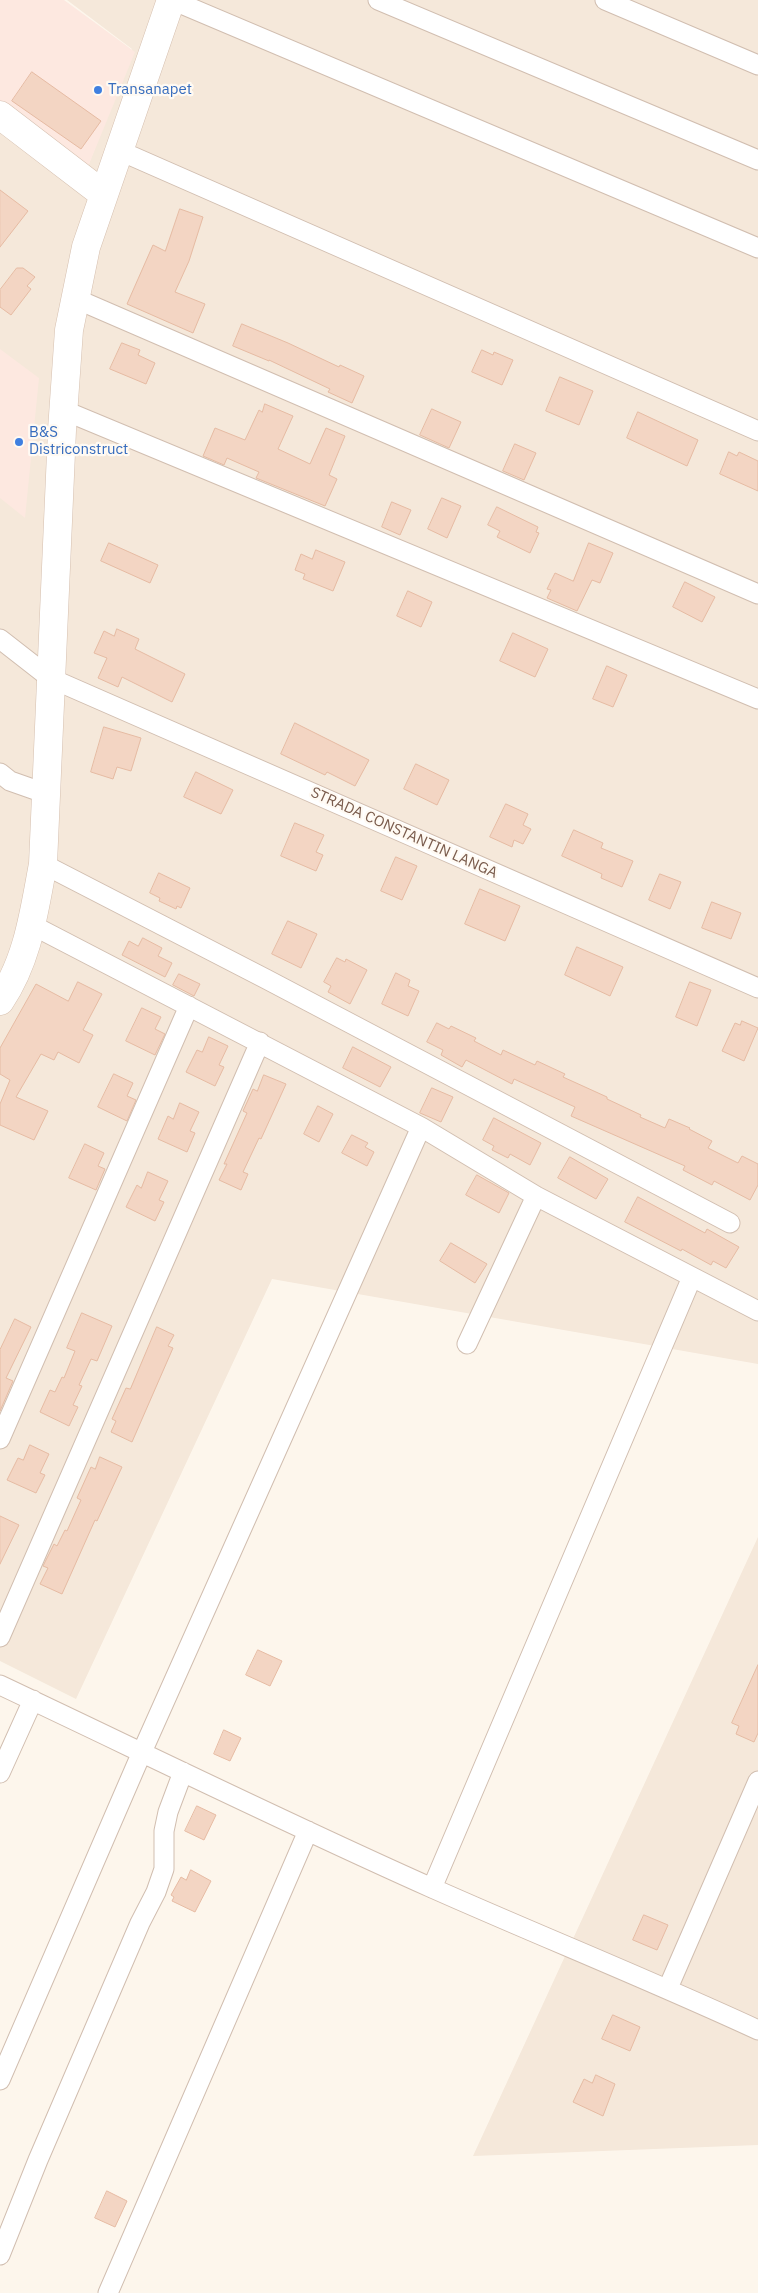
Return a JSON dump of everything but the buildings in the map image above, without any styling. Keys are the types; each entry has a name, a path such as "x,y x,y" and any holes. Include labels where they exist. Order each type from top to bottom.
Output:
{"main road":[{"path":"0,1001 23,959 32,925 43,864 63,410 69,330 74,298 86,247 103,194 172,0"},
{"path":"0,115 103,194"}],"street":[{"path":"172,0 758,248"},
{"path":"378,0 758,160"},
{"path":"605,0 758,65"},
{"path":"118,150 758,431"},
{"path":"74,298 758,594"},
{"path":"63,410 758,699"},
{"name":"STRADA CONSTANTIN LANGA","path":"0,639 50,678 758,988"},
{"path":"0,773 10,781 47,794"},
{"path":"43,864 266,978 730,1223"},
{"path":"32,925 421,1127 536,1196 758,1311"},
{"path":"0,1439 189,1006"},
{"path":"0,1637 260,1042"},
{"path":"0,2080 142,1752 421,1127"},
{"path":"467,1344 536,1196"},
{"path":"432,1888 692,1278"},
{"path":"0,1685 432,1888 668,1988 758,2030"},
{"path":"0,1773 33,1700"},
{"path":"0,2255 89,2041 140,1923 156,1892 164,1869 164,1831 168,1812 183,1772"},
{"path":"668,1988 758,1781"},
{"path":"108,2293 308,1831"}],"shaded area":[{"path":"0,0 64,0 135,52 87,169 0,103"},
{"path":"67,0 758,0 758,1364 272,1279 76,1699 0,1661 0,106 87,169 132,49"},
{"path":"0,349 39,378 25,518 0,498"},
{"path":"758,1537 758,2145 473,2156"}],"place":[{"name":"Transanapet","path":"98,90"},
{"name":"B&S Districonstruct","path":"19,442"}]}
